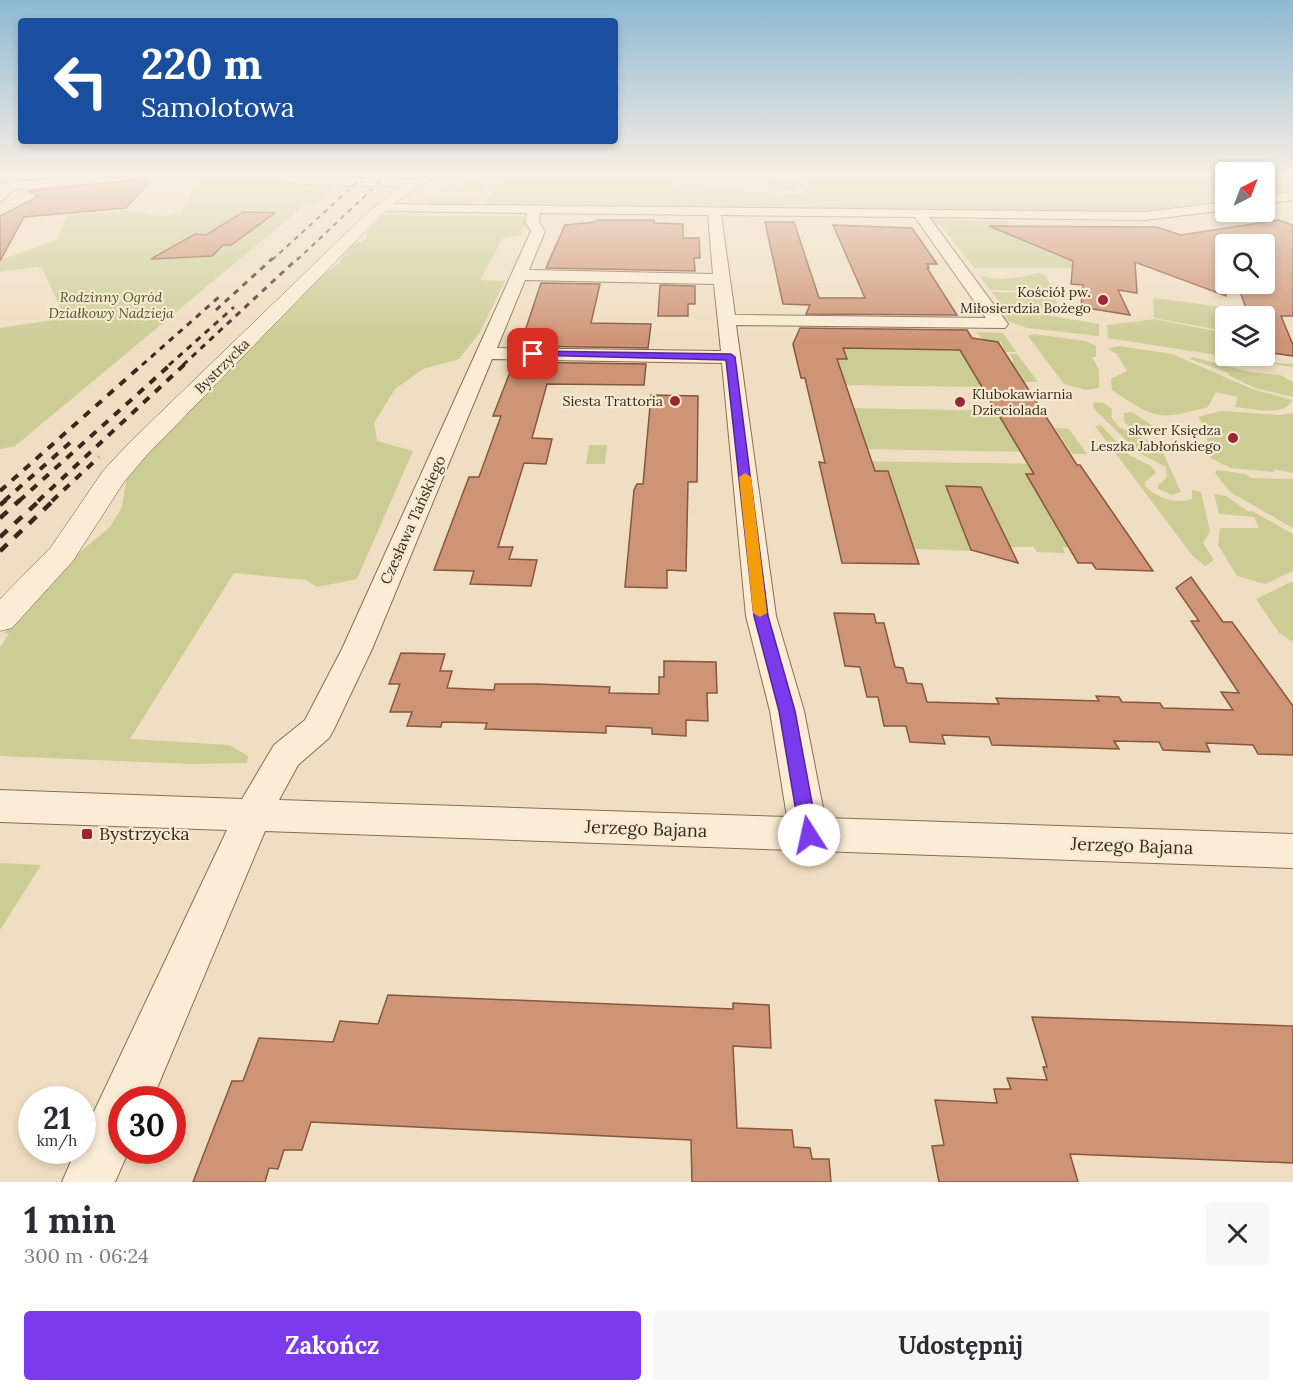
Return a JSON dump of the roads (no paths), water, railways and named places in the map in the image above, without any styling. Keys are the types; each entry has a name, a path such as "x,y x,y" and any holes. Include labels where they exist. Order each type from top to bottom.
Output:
{"street":[{"name":"Bystrzycka","path":"0,620 62,554 113,477 138,449 358,231"},
{"name":"Czesława Tańskiego","path":"133,1086 252,816 286,755 316,729 357,649 537,231"},
{"path":"717,231 761,616 787,711 809,835"},
{"path":"726,320 999,324 932,231"},
{"path":"519,275 723,279"},
{"path":"485,353 731,357"},
{"name":"Jerzego Bajana","path":"0,806 1293,852"},
{"path":"88,1182 108,1140"}],"railway":[{"path":"272,260 304,231"},
{"path":"297,260 328,231"},
{"path":"216,310 273,258"},
{"path":"183,365 298,258"},
{"path":"142,365 219,297"},
{"path":"169,365 234,307"},
{"path":"0,491 143,364"},
{"path":"19,501 171,364"},
{"path":"38,501 185,364"},
{"path":"4,501 72,441"},
{"path":"52,501 99,457"},
{"path":"0,505 6,500"},
{"path":"0,518 20,500"},
{"path":"0,537 40,500"},
{"path":"0,551 54,500"}],"place":[{"name":"Kościół pw. Miłosierdzia Bożego","path":"1103,300"},
{"name":"Siesta Trattoria","path":"675,401"},
{"name":"Klubokawiarnia Dzieciolada","path":"960,402"},
{"name":"skwer Księdza Leszka Jabłońskiego","path":"1233,438"},
{"name":"Bystrzycka","path":"87,834"}],"park label":[{"name":"Rodzinny Ogród Działkowy Nadzieja","path":"111,306"}]}
